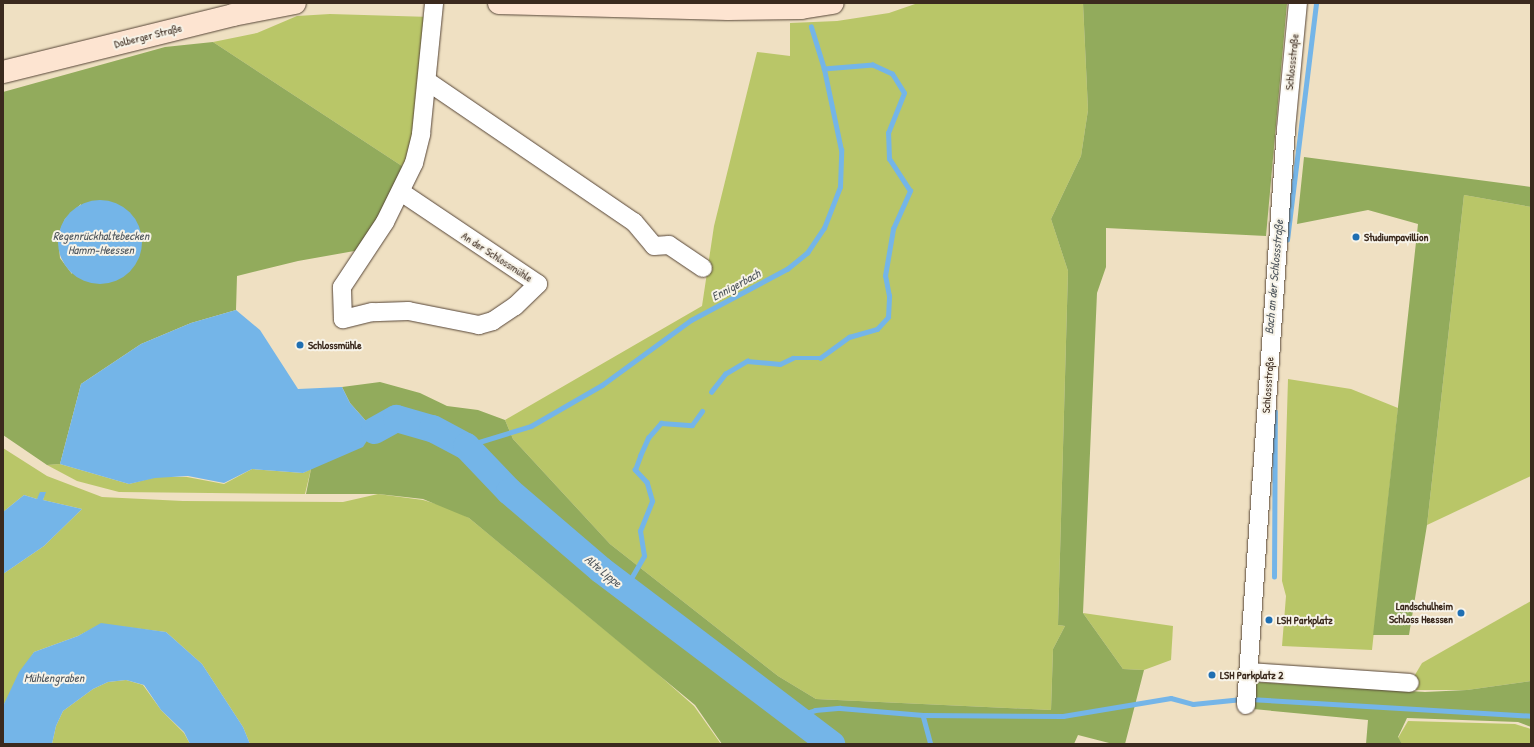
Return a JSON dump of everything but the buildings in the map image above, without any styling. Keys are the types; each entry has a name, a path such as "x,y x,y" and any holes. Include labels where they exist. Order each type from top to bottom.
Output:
{"main road":[{"name":"Dolberger Straße","path":"3,72 233,15 295,3"},
{"path":"499,3 801,8 833,3"}],"street":[{"name":"An der Schlossmühle","path":"401,192 538,284 516,306 493,320 478,326 408,311 372,312 343,319 342,287 385,222 414,163 427,81 434,3"},
{"name":"Schlossstraße","path":"1298,3 1286,129 1248,689 1410,683"},
{"path":"427,81 634,222 654,246 669,245 704,268"}],"green space":[{"path":"918,3 1083,3 1088,110 1081,156 1051,219 1068,271 1058,625 1065,626 1053,649 1051,710 816,699 778,676 610,544 513,439 505,420 702,306 714,226 757,52 790,56 790,23 837,21 889,13"},
{"path":"1083,3 1287,3 1266,236 1106,228 1106,267 1097,293 1083,613 1123,669 1144,670 1125,744 1113,744 1078,735 1074,744 722,744 695,705 469,518 423,499 378,494 306,494 311,469 374,430 350,403 342,387 380,382 420,393 447,406 478,410 505,420 513,439 610,544 778,676 816,699 1051,710 1053,649 1065,626 1058,625 1068,271 1051,219 1081,156 1088,110"},
{"path":"330,14 431,17 408,170 213,42 257,33 297,16"},
{"path":"213,42 408,170 360,250 298,261 237,276 236,310 191,323 141,344 81,384 60,464 47,465 3,435 3,92 165,47","holes":["81,204 72,274 60,258 58,235 65,219"]},
{"path":"1304,157 1531,187 1531,207 1464,195 1427,525 1409,635 1373,635 1418,224 1368,210 1297,224"},
{"path":"1464,195 1531,207 1531,476 1427,525"},
{"path":"1288,379 1351,389 1398,408 1372,650 1282,646 1286,596 1282,581"},
{"path":"3,448 47,476 102,497 183,501 343,502 378,494 423,500 450,508 469,518 651,668 694,706 721,744 250,744 243,727 202,664 166,632 101,624 78,636 34,652 3,706 3,574 44,546 82,509 43,500 45,492 37,499 24,495 3,512"},
{"path":"60,464 129,484 156,477 187,477 224,484 252,469 303,473 311,469 305,494 119,492 77,481 47,465"},
{"path":"1531,601 1531,681 1467,690 1406,690 1422,663"},
{"path":"1083,613 1173,626 1171,660 1144,670 1123,669"},
{"path":"126,680 143,685 161,710 184,733 190,744 52,744 56,726 63,711 93,689 108,682"},
{"path":"1531,681 1531,727 1518,722 1407,718 1398,737 1402,744 1366,744 1368,720 1253,709 1254,682 1425,692 1467,690"},
{"path":"1408,721 1515,724 1531,729 1531,744 1402,744 1398,738"}],"water":[{"name":"Regenrückhaltebecken Hamm-Heessen","path":"100,200 116,203 130,212 139,226 142,242 139,258 130,272 116,281 100,284 84,281 70,272 61,258 58,242 61,226 70,212 84,203"},
{"path":"236,310 260,330 298,389 342,387 350,403 374,430 363,447 303,473 252,469 224,483 188,476 155,478 129,484 60,464 81,384 141,344 191,323"},
{"path":"40,492 46,492 43,500 82,509 44,546 3,574 3,512 24,495 37,499"},
{"name":"Mühlengraben","path":"101,623 166,632 202,664 243,727 250,744 190,744 184,732 161,710 144,685 126,680 108,682 93,689 63,711 56,726 52,744 3,744 3,706 19,672 34,652 78,636"}],"waterway":[{"name":"Bach an der Schlossstraße","path":"1287,240 1316,3"},
{"name":"Ennigerbach","path":"466,446 531,426 602,385 691,320 787,269 807,253 824,228 840,187 841,150 824,69 811,27"},
{"path":"711,392 725,374 747,361 780,364 793,358 820,358 849,337 877,329 888,317 889,296 885,276 893,229 910,191 889,159 888,133 904,93 892,74 873,65 824,69"},
{"path":"625,589 644,556 640,531 652,501 647,483 635,470 640,456 648,438 661,423 692,425 702,411"},
{"name":"Bach an der Schlossstraße","path":"1274,577 1275,412"},
{"name":"Alte Lippe","path":"374,430 396,418 432,428 466,446 509,491 600,569 831,744"},
{"path":"794,717 815,710 840,708 923,715 1063,716 1171,698 1193,704 1242,699"},
{"path":"1249,699 1531,716"},
{"path":"923,715 931,744"}],"place":[{"name":"Studiumpavillion","path":"1356,237"},
{"name":"Schlossmühle","path":"300,345"},
{"name":"Landschulheim Schloss Heessen","path":"1461,613"},
{"name":"LSH Parkplatz","path":"1269,620"},
{"name":"LSH Parkplatz 2","path":"1212,675"}]}
